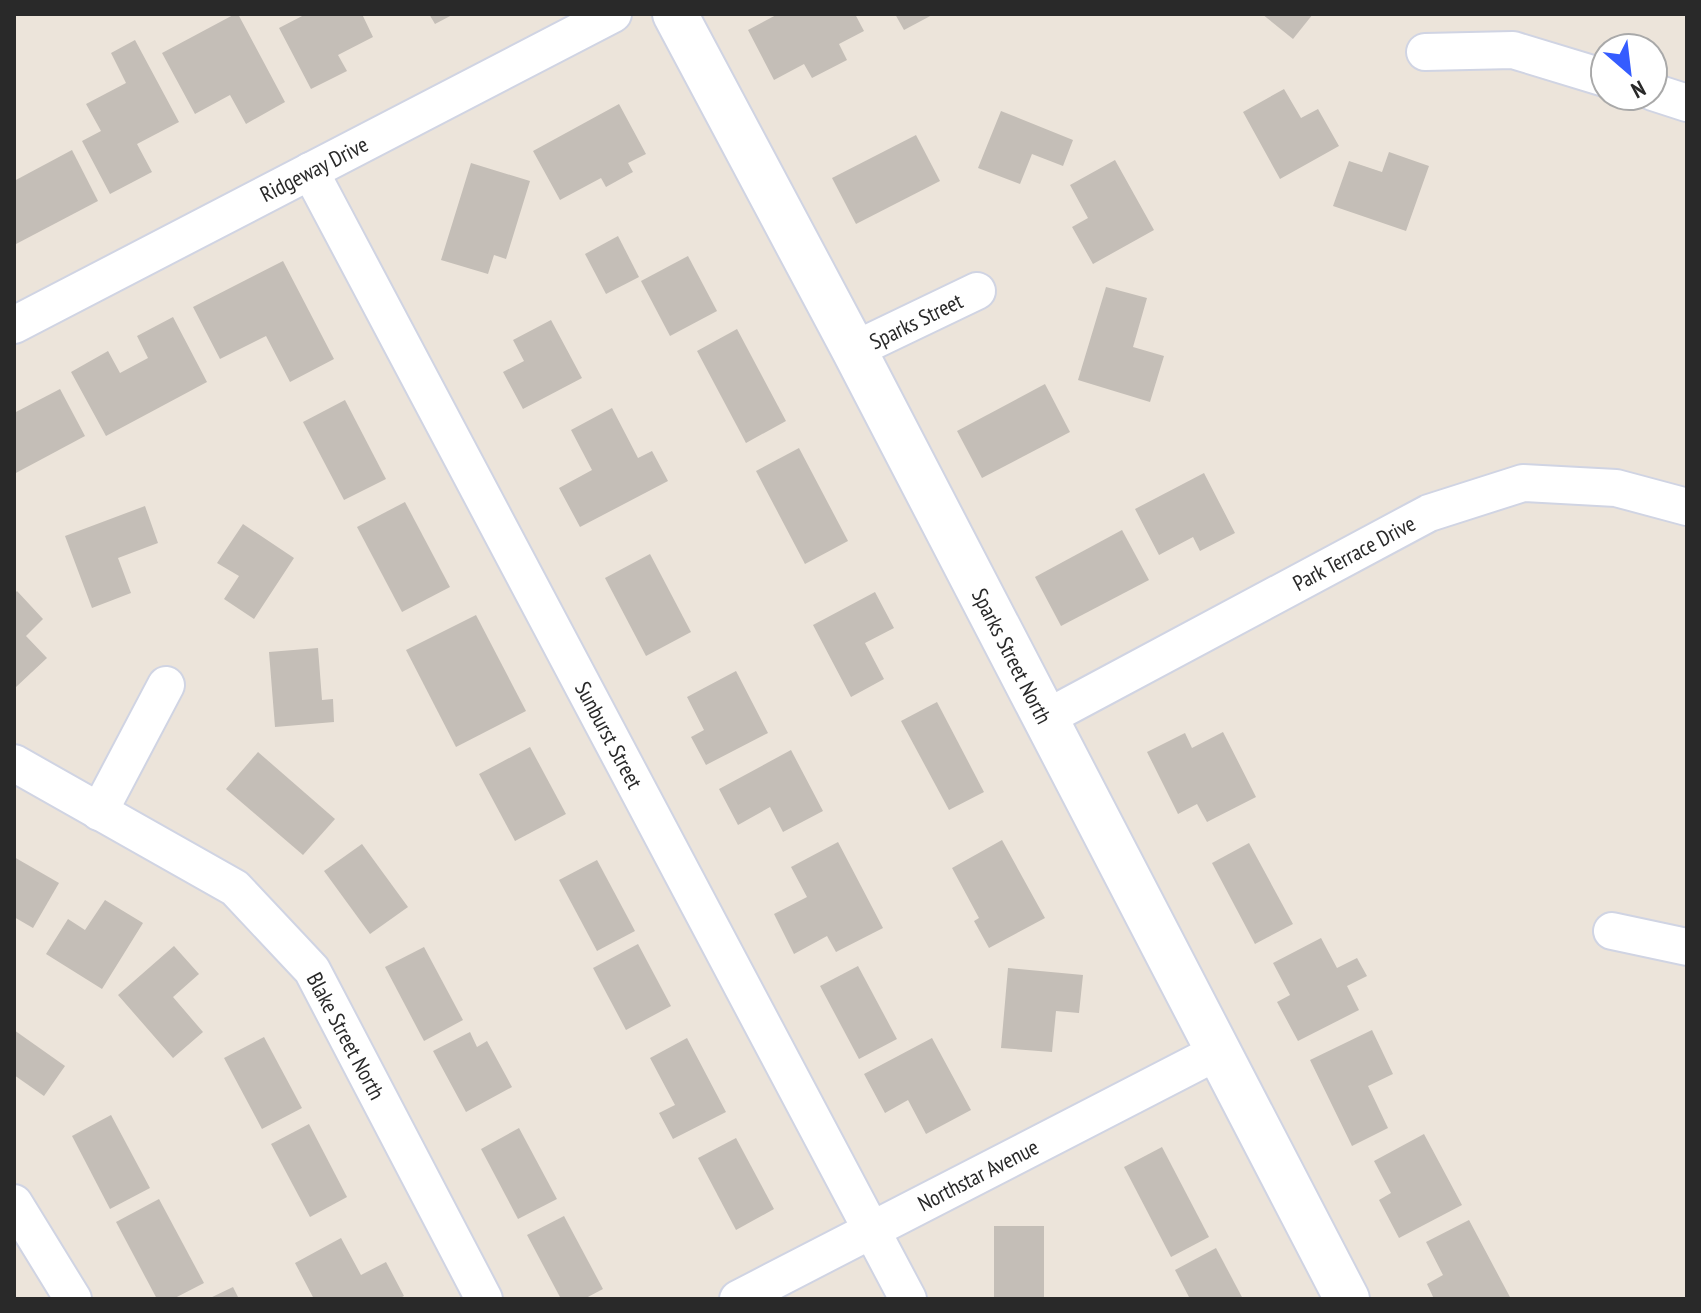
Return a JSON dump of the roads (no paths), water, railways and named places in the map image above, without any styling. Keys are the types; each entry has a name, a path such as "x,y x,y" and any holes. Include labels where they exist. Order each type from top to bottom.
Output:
{"street":[{"name":"Ridgeway Drive","path":"14,325 613,14"},
{"name":"Sparks Street North","path":"675,14 854,350 1347,1299"},
{"path":"1425,52 1513,50 1589,73"},
{"name":"Sunburst Street","path":"310,171 908,1299"},
{"name":"Sparks Street","path":"854,350 977,291"},
{"name":"Park Terrace Drive","path":"1044,719 1429,513 1523,483 1616,488 1687,507"},
{"path":"99,812 166,685"},
{"name":"Blake Street North","path":"14,763 235,888 312,970 484,1299"},
{"path":"1612,931 1687,947"},
{"name":"Northstar Avenue","path":"738,1299 1219,1051"},
{"path":"14,1203 73,1299"}]}
